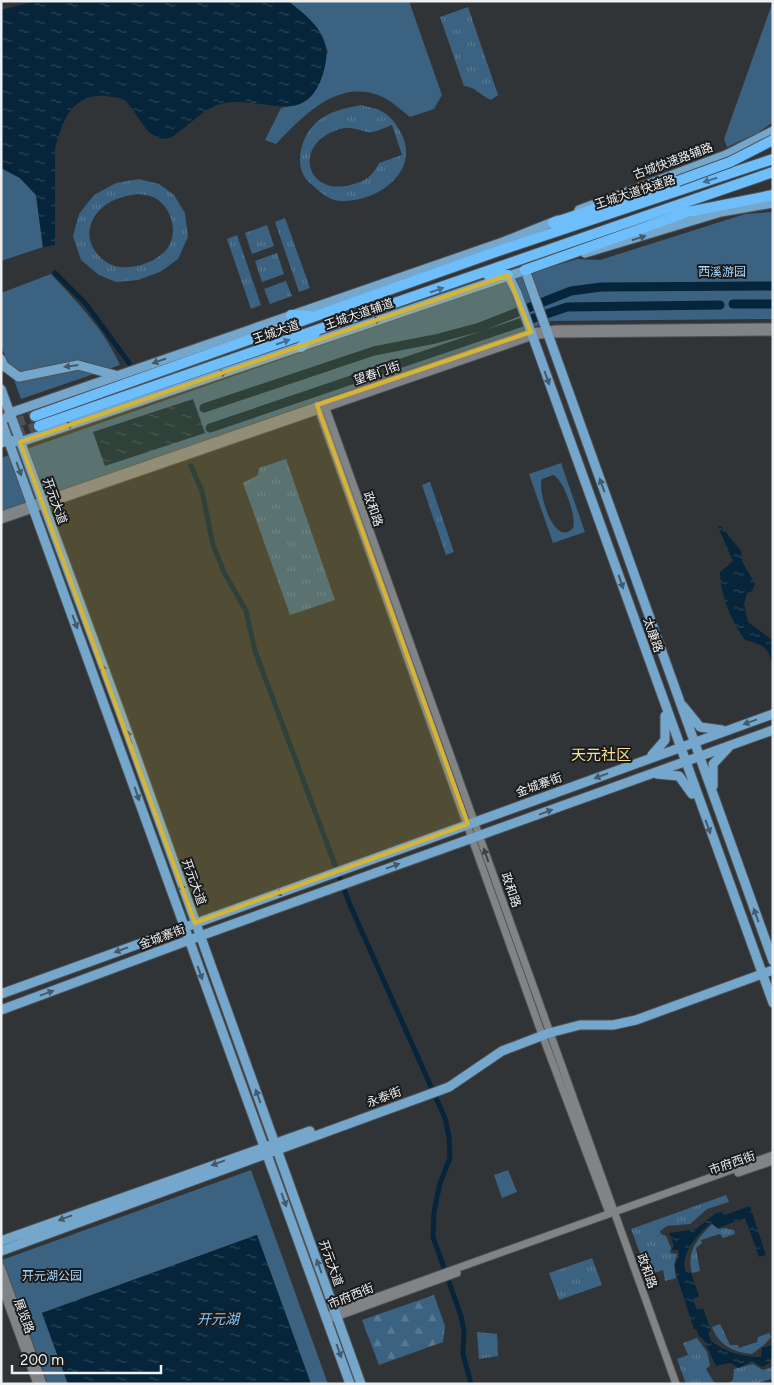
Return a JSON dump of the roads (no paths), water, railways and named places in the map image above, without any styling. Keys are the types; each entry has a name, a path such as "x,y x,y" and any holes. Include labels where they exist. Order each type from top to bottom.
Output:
{"highway":[{"path":"553,223 730,162 773,140"},
{"path":"738,171 773,152"},
{"name":"王城大道快速路","path":"504,245 773,159"},
{"name":"王城大道快速路","path":"523,265 635,220 773,172"},
{"path":"742,182 773,178"},
{"path":"523,265 585,247 688,212 773,194"},
{"path":"553,223 629,206"},
{"path":"585,247 635,220"},
{"name":"王城大道","path":"35,416 477,258 504,245"},
{"name":"王城大道","path":"39,426 482,274 523,265"},
{"path":"482,274 508,276"},
{"path":"291,315 314,317"},
{"path":"301,346 318,330"}],"main road":[{"name":"古城快速路辅路","path":"504,245 581,209 726,155 773,131"},
{"name":"王城大道辅道","path":"5,441 20,442 508,276 523,265 634,240 721,212 773,203"},
{"name":"王城大道辅道","path":"10,413 291,315 504,245"},
{"name":"太康路","path":"523,265 698,757 773,961"},
{"name":"太康路","path":"508,276 517,293 531,331 684,762 773,1003"},
{"path":"1,359 4,366 19,376 78,365 118,375"},
{"name":"开元大道","path":"1,389 122,717 361,1384"},
{"path":"2,422 10,413"},
{"name":"开元大道","path":"2,422 5,441 33,507 188,941 350,1384"},
{"path":"677,698 700,727 725,731 719,740 721,744 730,745"},
{"path":"646,760 661,748 665,740 663,701"},
{"name":"金城寨街","path":"1,994 773,714"},
{"path":"672,727 682,726 686,722"},
{"path":"476,837 773,730"},
{"path":"714,799 713,764 730,745"},
{"path":"646,760 658,763 657,770 651,774"},
{"path":"651,774 678,776 700,804"},
{"path":"692,784 696,779 706,779"},
{"path":"496,814 492,820 492,825 501,828"},
{"name":"金城寨街","path":"1,1010 476,837"},
{"name":"永泰街","path":"762,972 773,966"},
{"name":"永泰街","path":"1,1251 276,1146 448,1084 500,1045 579,1021 612,1020 634,1016 762,972 773,970"},
{"name":"永泰街","path":"1,1242 266,1150"}],"street":[{"name":"望春门街","path":"547,332 773,327"},
{"name":"望春门街","path":"1,520 531,331 773,332"},
{"name":"政和路","path":"321,406 674,1384"},
{"name":"望春门街","path":"1,515 33,507"},
{"name":"市府西街","path":"326,1318 773,1155"},
{"name":"市府西街","path":"612,1214 773,1161"},
{"name":"展览路","path":"1,1266 43,1384"},
{"name":"展览路","path":"1,1285 36,1384"}],"water":[{"path":"35,1 288,1 312,21 318,29 325,45 325,66 317,87 307,100 295,105 280,106 232,102 215,106 204,112 172,137 165,139 156,137 149,132 122,99 94,96 84,99 76,105 65,120 55,150 55,245 43,247 36,195 20,178 1,168 1,10"},
{"path":"193,399 205,433 105,466 93,432"},
{"path":"721,526 741,551 742,561 755,584 752,591 747,593 744,603 748,622 772,640 773,669 770,656 765,648 745,640 724,599 720,572 733,561 718,527"},
{"path":"750,1206 766,1255 759,1257 745,1218 718,1228 711,1223 691,1245 685,1258 686,1272 691,1273 699,1296 693,1299 697,1310 703,1308 711,1331 708,1332 711,1341 728,1351 754,1357 761,1357 762,1348 773,1345 773,1356 769,1363 762,1367 752,1361 739,1368 730,1363 716,1366 703,1339 694,1329 676,1274 675,1266 679,1253 678,1250 672,1250 674,1245 669,1233 696,1229 716,1213 723,1211 725,1215"},
{"name":"开元湖","path":"257,1235 311,1384 68,1384 42,1313"}],"waterway":[{"path":"55,273 86,304 129,363"},
{"path":"204,408 374,351 435,339 480,327 571,291 601,287 773,286"},
{"path":"733,304 773,304"},
{"path":"210,428 567,307 720,305"},
{"path":"191,466 202,491 213,545 224,572 246,611 255,651 350,905 445,1118 449,1137 450,1158 440,1183 434,1212 433,1237 461,1316 464,1331 463,1354 471,1384"}],"tunnel":[{"path":"1,428 35,416"},
{"path":"1,439 39,426"}],"district":[{"name":"天元社区","path":"601,755"}],"park label":[{"name":"西溪游园","path":"722,272"},
{"name":"开元湖公园","path":"52,1276"}]}
